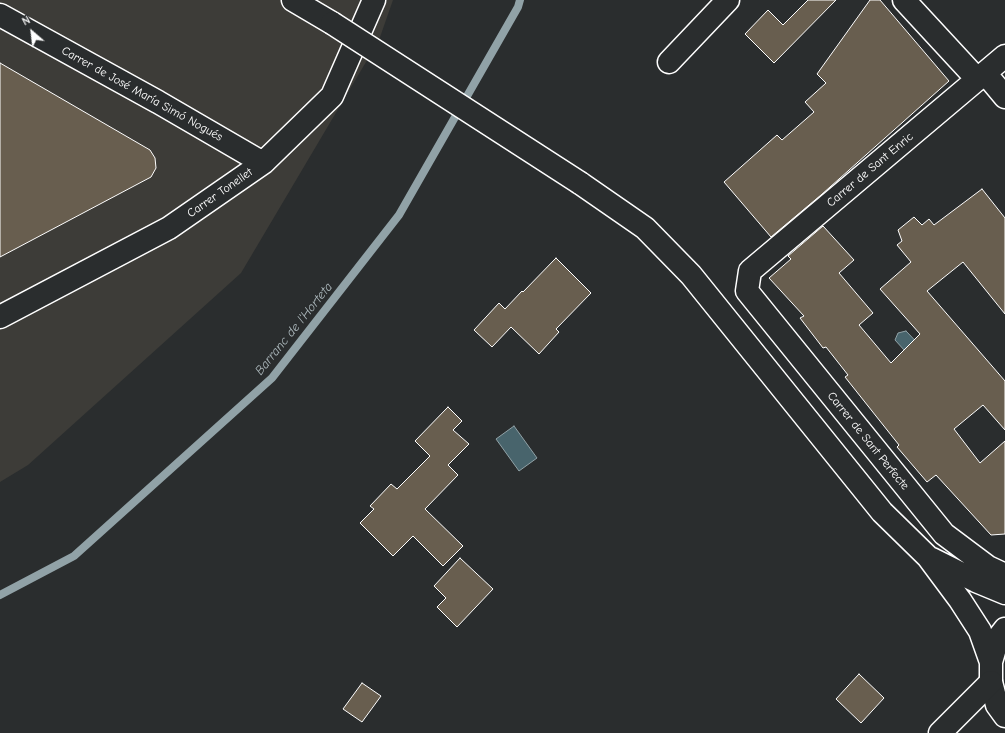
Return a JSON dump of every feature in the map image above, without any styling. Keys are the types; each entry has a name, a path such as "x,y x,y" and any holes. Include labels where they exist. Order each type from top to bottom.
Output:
{"street":[{"path":"293,0 332,23 580,183 645,228 692,275 882,512 928,557 960,600 980,631 991,672 997,704 1005,716"},
{"name":"Carrer Tonellet","path":"0,317 169,228 263,163 332,96 374,0"},
{"path":"669,62 728,0"},
{"path":"904,0 981,76 1005,97"},
{"name":"Carrer de José María Simó Nogués","path":"0,15 158,102 263,163"},
{"name":"Carrer de Sant Enric","path":"747,291 750,271 1005,56"},
{"name":"Carrer de Sant Perfecte","path":"747,291 944,534 988,567 1005,575"},
{"path":"928,557 976,581 1005,593"},
{"path":"940,733 991,672 998,638 1005,628"}],"shaded area":[{"path":"0,0 393,0 379,40 241,273 28,465 0,482"}],"water":[{"path":"906,331 926,352 915,362 895,340 898,333"},
{"path":"514,426 537,458 519,471 496,439"}],"building":[{"path":"808,0 836,0 774,63 745,34 768,10 783,25"},
{"path":"870,0 880,0 949,81 821,195 771,237 724,182 777,135 782,140 814,112 805,102 826,83 817,74"},
{"path":"0,63 150,150 155,158 156,168 151,177 0,257"},
{"path":"982,189 1005,218 1005,314 963,262 927,291 1005,381 1005,430 983,405 954,429 980,463 1005,441 1005,534 991,535 936,475 927,482 897,447 899,445 845,377 848,375 826,347 823,348 800,318 804,316 769,278 791,259 788,256 823,226 854,260 839,273 873,313 859,325 891,363 920,334 880,289 911,262 897,245 902,241 898,230 914,217 922,225 929,219 934,225"},
{"path":"556,258 591,293 556,329 559,332 539,354 511,327 492,347 474,330 499,303 505,309"},
{"path":"448,407 462,421 453,430 469,444 448,465 458,475 425,509 463,546 443,566 413,536 393,556 360,523 374,509 370,506 391,484 397,489 430,456 415,441"},
{"path":"460,558 493,589 457,627 437,607 446,598 434,586"},
{"path":"859,674 884,698 861,723 836,699"},
{"path":"362,683 381,696 362,722 343,709"}],"waterway":[{"name":"Barranc de l'Horteta","path":"0,595 74,556 272,378 399,215 518,7 520,0"}]}
